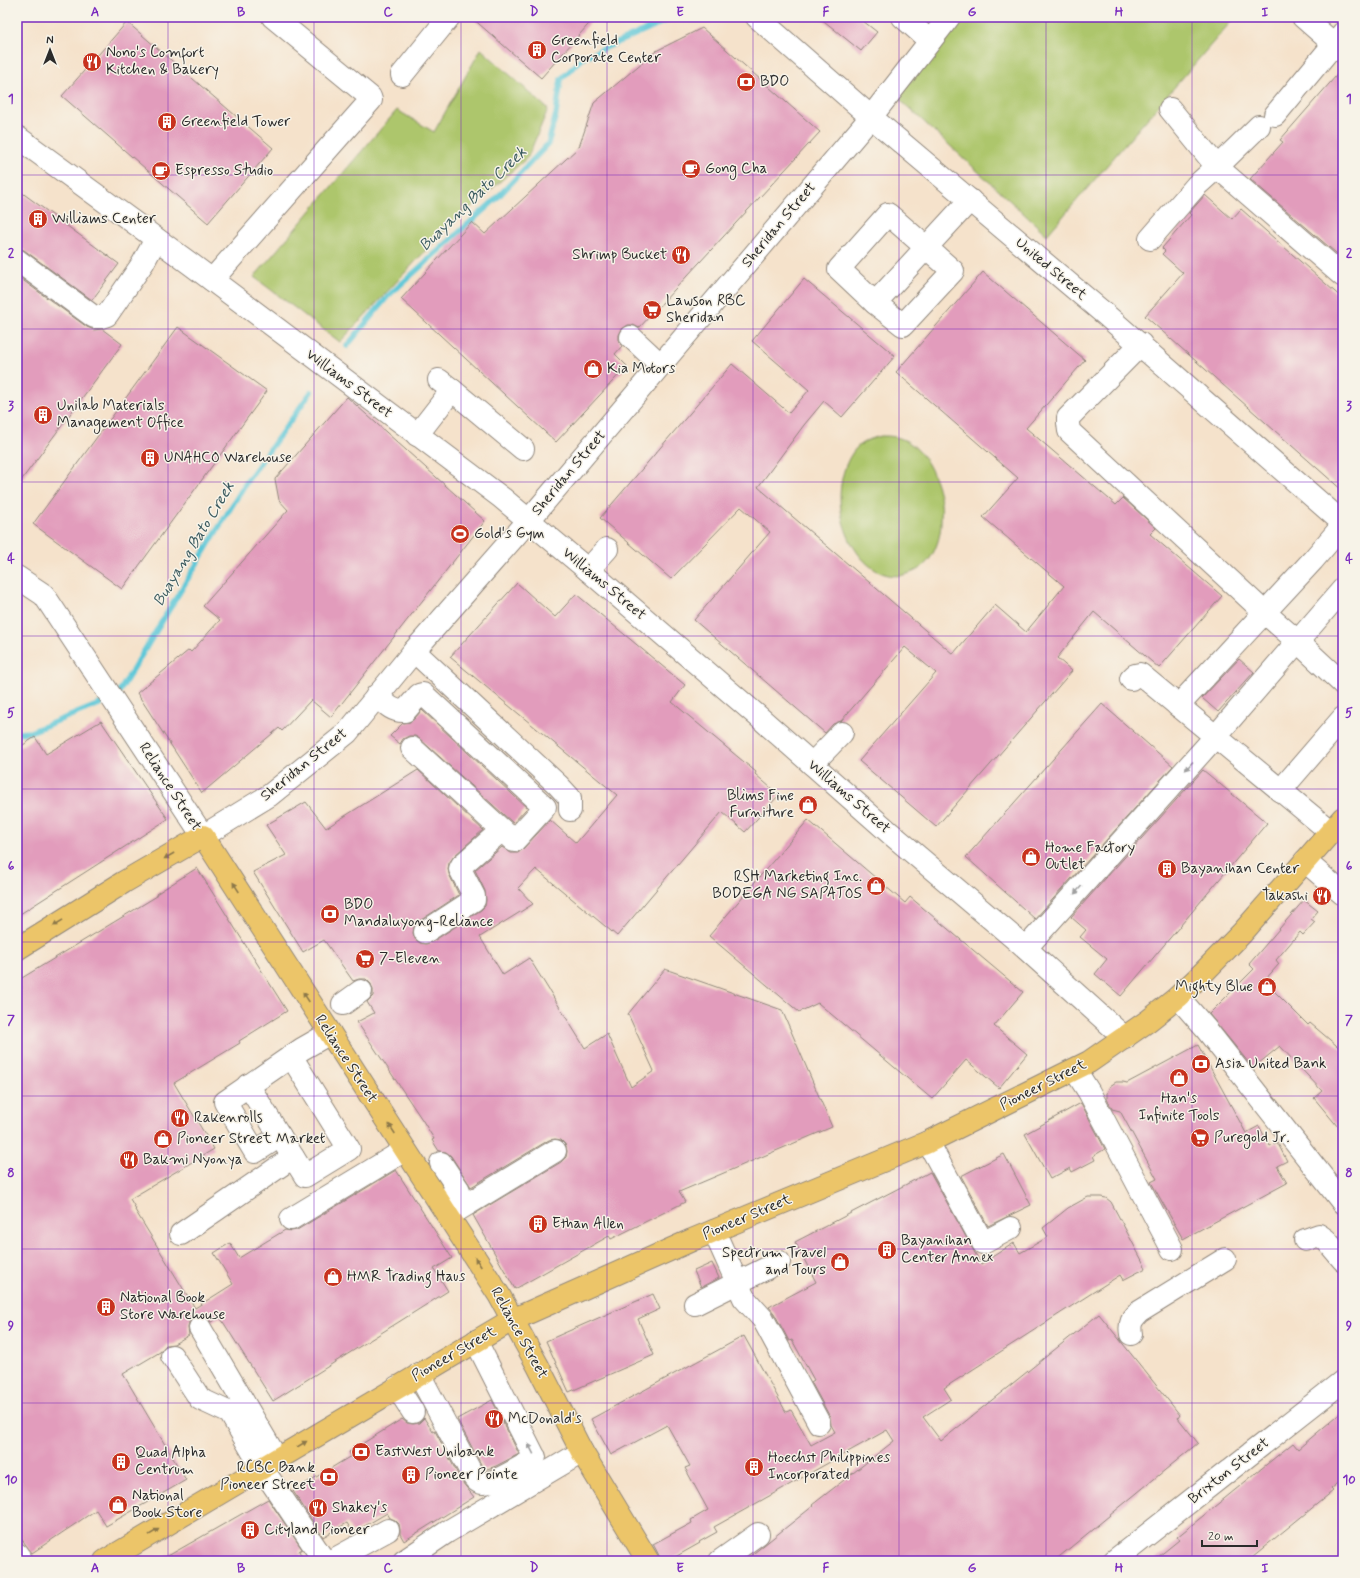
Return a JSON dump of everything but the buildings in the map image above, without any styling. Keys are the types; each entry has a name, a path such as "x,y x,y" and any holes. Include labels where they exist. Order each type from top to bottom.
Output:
{"main road":[{"name":"Pioneer Street","path":"117,1558 397,1387 512,1320 714,1231 928,1142 1075,1070 1125,1038 1178,998 1242,933 1337,825"},
{"name":"Sheridan Street","path":"17,948 124,882 203,836"},
{"name":"Reliance Street","path":"203,836 499,1295 538,1366 582,1452 645,1560"}],"street":[{"path":"212,280 371,100 370,97 273,17"},
{"path":"402,75 449,17"},
{"name":"United Street","path":"757,17 871,117 1141,344 1343,524"},
{"path":"903,17 930,42"},
{"name":"Sheridan Street","path":"203,836 270,795 346,733 414,651 529,520 871,117 949,17"},
{"path":"1150,239 1196,186 1267,120 1340,43 1303,17"},
{"path":"1170,108 1217,167 1343,276"},
{"name":"Williams Street","path":"17,137 212,280 502,498 588,570 890,833 1026,948 1125,1038"},
{"path":"875,303 925,246 970,200"},
{"path":"888,214 925,246 953,272 904,325 901,325 839,270 839,267 888,214"},
{"path":"17,260 94,317 101,318 107,315 143,263 156,239"},
{"path":"631,337 661,365"},
{"path":"1141,344 1068,418 1069,431 1343,684"},
{"path":"417,435 446,385 524,449"},
{"path":"1178,706 1313,560 1343,524"},
{"path":"588,570 607,549"},
{"name":"Reliance Street","path":"17,577 44,595 203,836"},
{"path":"1026,948 1215,737 1343,589"},
{"path":"414,651 558,785 570,798 570,810"},
{"path":"1131,679 1135,675 1140,674 1280,791 1337,825"},
{"path":"377,695 388,706 400,712 405,711 419,695 423,694 545,807 514,841 412,748"},
{"path":"1280,791 1343,718"},
{"path":"812,764 842,733"},
{"path":"425,932 474,900 474,896 461,872 462,865 502,830"},
{"path":"1305,861 1343,894"},
{"path":"1178,998 1206,1029 1343,1203"},
{"path":"280,1136 255,1152 224,1102 291,1056 330,1033"},
{"path":"248,1085 305,1176 350,1149 291,1056"},
{"path":"1075,1070 1089,1092 1172,1249"},
{"path":"928,1142 983,1242 1011,1228"},
{"path":"291,1219 405,1150"},
{"path":"444,1209 555,1151"},
{"path":"181,1234 293,1157"},
{"path":"441,1163 459,1190 444,1209"},
{"path":"714,1231 744,1298 763,1319 819,1423"},
{"path":"1305,1240 1319,1235 1326,1240 1343,1260"},
{"path":"1131,1334 1130,1326 1132,1319 1139,1312 1225,1259"},
{"path":"695,1304 736,1282 779,1262"},
{"path":"200,1328 313,1561"},
{"path":"419,1374 473,1476 478,1482 492,1482 533,1460 535,1457 476,1341"},
{"path":"172,1356 200,1399 230,1413 266,1466 323,1559 333,1560 388,1530"},
{"name":"Brixton Street","path":"1114,1561 1343,1381"},
{"path":"397,1387 413,1412"},
{"path":"404,1561 447,1532 582,1452"},
{"path":"720,1561 758,1534"},
{"path":"17,1554 22,1561"}],"green space":[{"path":"965,17 1235,17 1047,235 897,97"},
{"path":"481,49 548,109 528,157 445,230 340,342 254,277 397,110 434,132"},
{"path":"881,436 892,436 899,438 910,443 917,449 934,475 940,494 941,528 938,542 932,556 928,562 917,570 902,575 888,575 876,570 865,562 856,551 849,538 841,510 840,495 842,480 849,458 862,443"}],"waterway":[{"name":"Buayang Bato Creek","path":"347,346 388,296 496,199 548,144 556,114 561,79 583,58 674,17"},
{"name":"Buayang Bato Creek","path":"118,694 247,481 311,392"},
{"name":"Buayang Bato Creek","path":"17,733 30,732 102,703"}],"place":[{"name":"Greenfield Corporate Center","path":"537,50"},
{"name":"Nono's Comfort Kitchen & Bakery","path":"92,62"},
{"name":"BDO","path":"746,82"},
{"name":"Greenfield Tower","path":"167,122"},
{"name":"Gong Cha","path":"691,169"},
{"name":"Espresso Studio","path":"161,171"},
{"name":"Williams Center","path":"38,219"},
{"name":"Shrimp Bucket","path":"681,255"},
{"name":"Lawson RBC Sheridan","path":"652,310"},
{"name":"Kia Motors","path":"593,369"},
{"name":"Unilab Materials Management Office","path":"43,415"},
{"name":"UNAHCO Warehouse","path":"150,458"},
{"name":"Gold's Gym","path":"460,534"},
{"name":"Blims Fine Furniture","path":"808,805"},
{"name":"Home Factory Outlet","path":"1031,857"},
{"name":"Bayanihan Center","path":"1167,869"},
{"name":"RSH Marketing Inc. BODEGA NG SAPATOS","path":"876,886"},
{"name":"Takashi","path":"1322,896"},
{"name":"BDO Mandaluyong-Reliance","path":"330,914"},
{"name":"7-Eleven","path":"365,959"},
{"name":"Mighty Blue","path":"1267,987"},
{"name":"Asia United Bank","path":"1201,1064"},
{"name":"Han's Infinite Tools","path":"1179,1078"},
{"name":"Rakenrolls","path":"180,1118"},
{"name":"Puregold Jr.","path":"1200,1138"},
{"name":"Pioneer Street Market","path":"163,1139"},
{"name":"Bakmi Nyonya","path":"129,1160"},
{"name":"Ethan Allen","path":"538,1224"},
{"name":"Bayanihan Center Annex","path":"887,1250"},
{"name":"Spectrum Travel and Tours","path":"840,1262"},
{"name":"HMR Trading Haus","path":"333,1277"},
{"name":"National Book Store Warehouse","path":"106,1307"},
{"name":"McDonald's","path":"494,1419"},
{"name":"EastWest Unibank","path":"361,1452"},
{"name":"Quad Alpha Centrum","path":"121,1462"},
{"name":"Hoechst Philippines Incorporated","path":"754,1467"},
{"name":"Pioneer Pointe","path":"411,1475"},
{"name":"RCBC Bank Pioneer Street","path":"329,1477"},
{"name":"National Book Store","path":"118,1505"},
{"name":"Shakey's","path":"318,1508"},
{"name":"Cityland Pioneer","path":"250,1530"}]}
